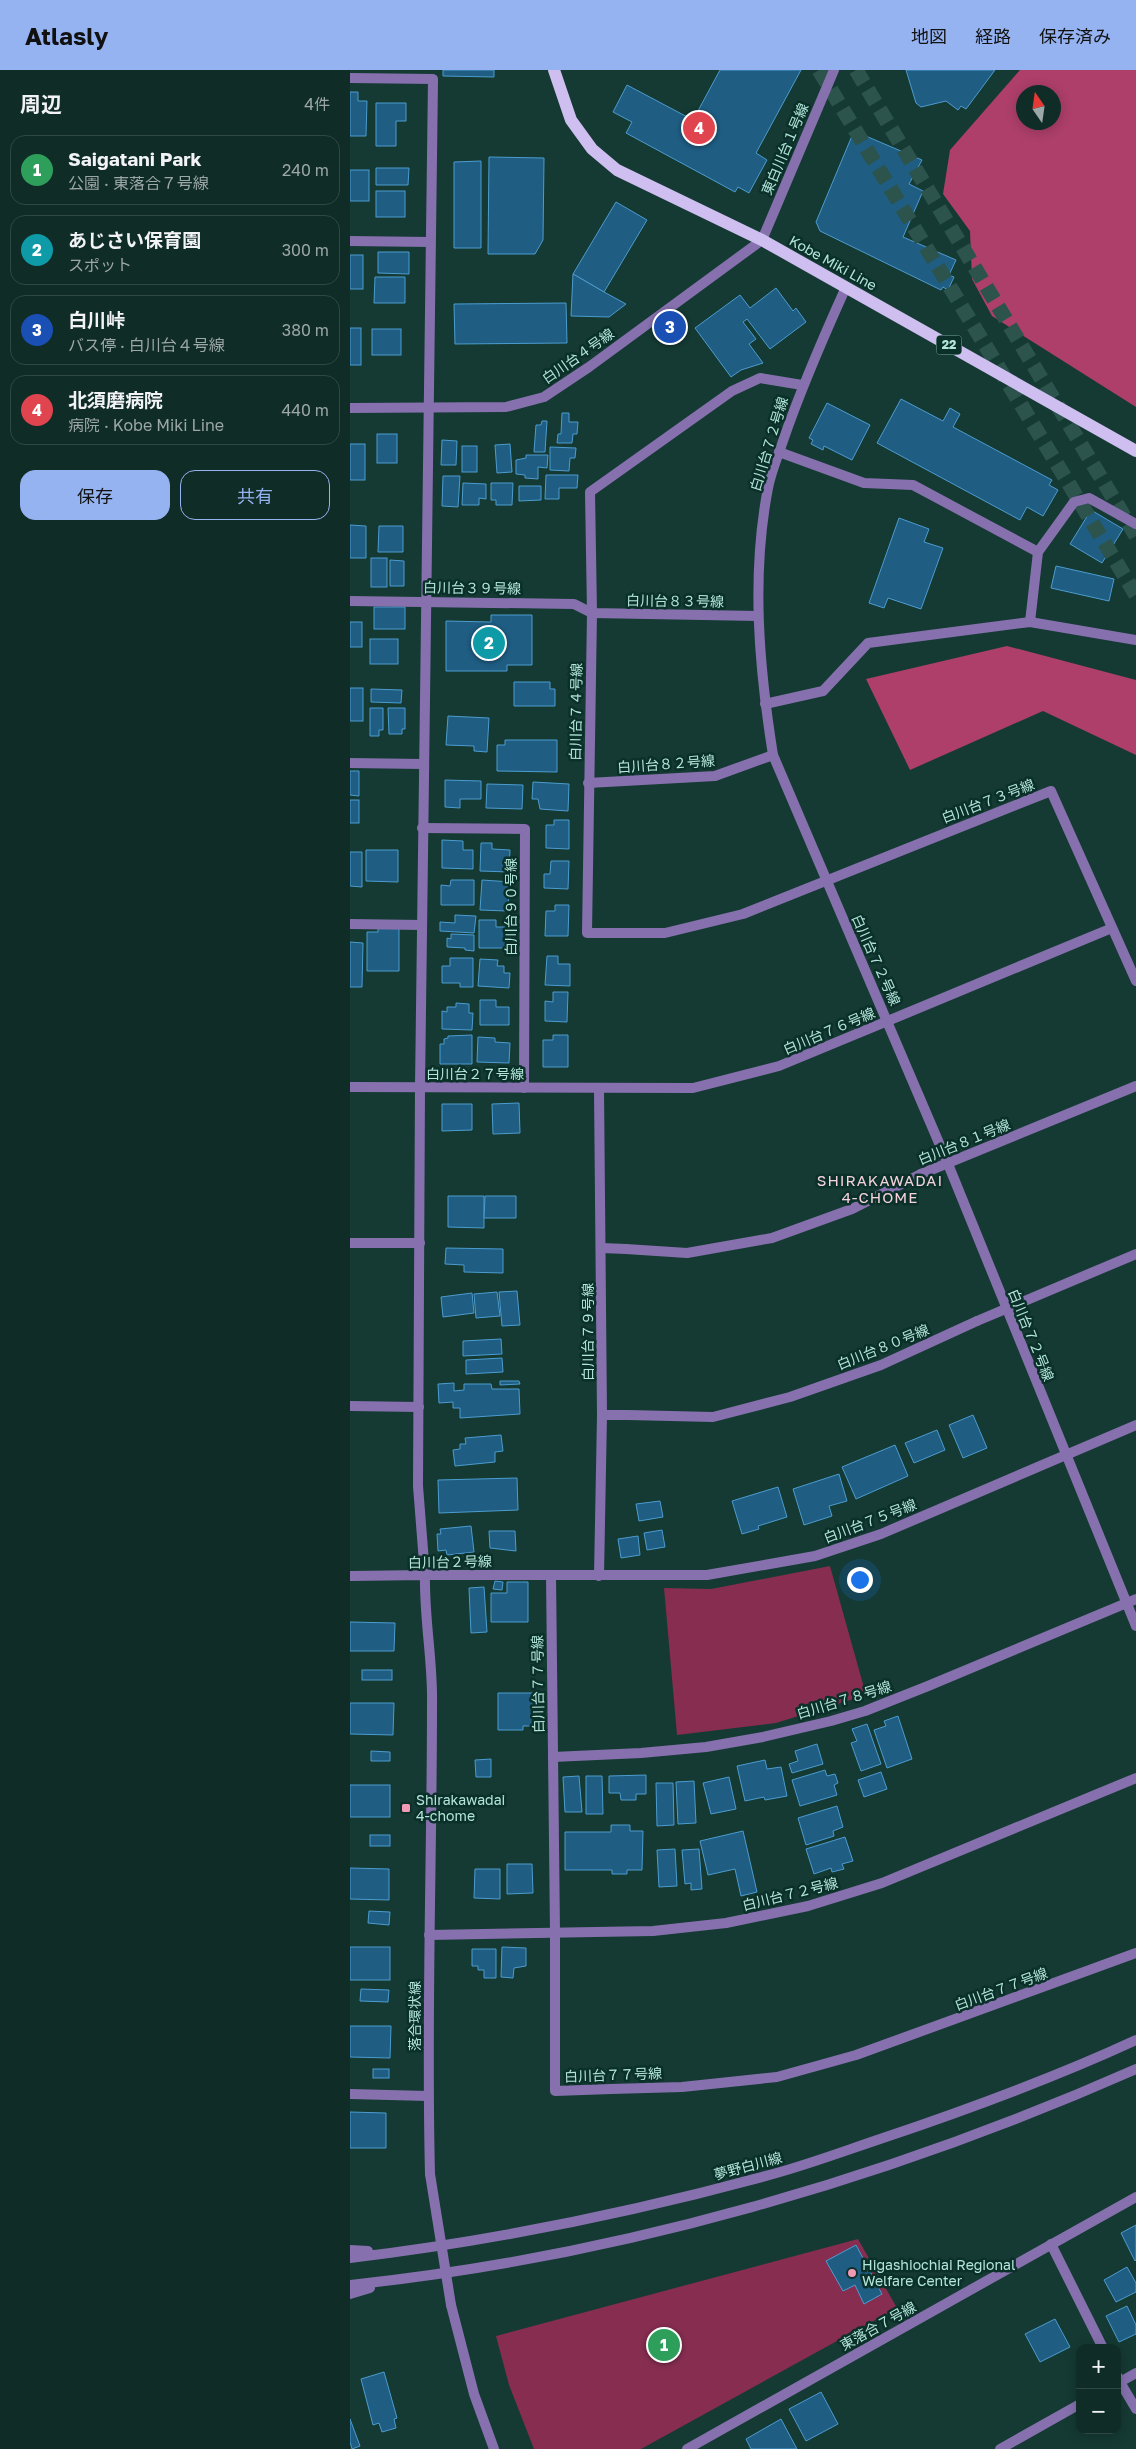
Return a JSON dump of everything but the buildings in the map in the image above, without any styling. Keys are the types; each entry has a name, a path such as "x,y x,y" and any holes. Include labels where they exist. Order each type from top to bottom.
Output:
{"main road":[{"name":"Kobe Miki Line","path":"554,70 571,120 592,150 617,170 762,240 1136,451"}],"street":[{"name":"東白川台１号線","path":"762,240 834,70"},
{"name":"落合環状線","path":"350,78 432,79 422,828 418,1486 425,1575 424,1603 433,1688 428,2096 430,2174 451,2305 474,2394 494,2449"},
{"name":"白川台４号線","path":"350,408 506,406 544,397 589,367 762,240"},
{"path":"350,241 430,242"},
{"name":"白川台７２号線","path":"846,287 802,385 779,452 767,495 758,560 758,616 765,704 773,755 948,1164 1064,1454 1131,1601 1136,1626"},
{"name":"白川台７４号線","path":"802,385 760,378 732,391 590,492 592,613 587,933 665,933 743,914 826,880"},
{"path":"779,452 864,483 913,486 1038,552"},
{"path":"1030,622 1038,552 1074,502 1089,498 1136,524"},
{"name":"白川台３９号線","path":"350,601 574,604 592,613"},
{"name":"白川台８３号線","path":"592,613 758,616"},
{"path":"765,704 823,691 868,643 1030,622 1136,640"},
{"name":"白川台８２号線","path":"588,783 715,776 773,755"},
{"path":"350,763 423,764"},
{"name":"白川台７３号線","path":"826,880 1051,791 1136,981"},
{"name":"白川台９０号線","path":"422,828 525,829 524,1088"},
{"path":"350,924 422,925"},
{"name":"白川台７６号線","path":"599,1089 694,1088 779,1066 1112,928"},
{"name":"白川台８１号線","path":"602,1248 687,1253 772,1238 852,1209 921,1174 1136,1086"},
{"name":"白川台２７号線","path":"350,1087 599,1089"},
{"name":"白川台７９号線","path":"599,1089 602,1248 602,1415 599,1576"},
{"path":"350,1243 420,1243"},
{"name":"白川台８０号線","path":"602,1415 714,1417 780,1400 881,1365 977,1321 1136,1254"},
{"path":"350,1406 419,1407"},
{"name":"白川台７５号線","path":"550,1575 707,1575 815,1556 881,1534 1064,1454 1136,1425"},
{"name":"白川台２号線","path":"350,1576 550,1575"},
{"name":"白川台７７号線","path":"550,1575 555,1932 555,2091 682,2087 777,2077 856,2055 1136,1953"},
{"name":"白川台７８号線","path":"553,1757 641,1753 706,1747 763,1737 830,1721 865,1711 928,1686 1131,1601"},
{"name":"白川台７２号線","path":"429,1935 653,1931 726,1923 808,1906 882,1882 1136,1778"},
{"name":"夢野白川線","path":"350,2258 535,2231 658,2204 776,2173 983,2104 1095,2059 1136,2040"},
{"path":"350,2285 398,2280 573,2250 678,2226 818,2188 913,2158 1073,2097 1136,2069"},
{"path":"350,2094 428,2096"},
{"name":"東落合７号線","path":"687,2449 1136,2197"},
{"path":"1051,2244 1101,2344"},
{"path":"350,2250 394,2252"},
{"path":"350,2294 398,2280"},
{"path":"1121,2379 1136,2373"},
{"path":"1121,2385 1136,2409"},
{"path":"1000,2449 1076,2406"}],"shaded area":[{"path":"1020,70 1136,70 1136,407 992,316 972,279 970,231 943,194 950,150"},
{"path":"1007,646 1136,680 1136,755 1043,711 910,770 866,679"},
{"path":"830,1566 866,1695 776,1723 677,1735 664,1588 711,1589"},
{"path":"858,2239 897,2308 641,2449 534,2449 509,2385 496,2336"}],"tunnel":[{"path":"819,70 1136,595"},
{"path":"856,70 1136,536"}],"place":[{"name":"北須磨病院","path":"699,128"},
{"name":"白川峠","path":"670,327"},
{"name":"あじさい保育園","path":"489,643"},
{"name":"Shirakawadai 4-chome","path":"406,1808"},
{"name":"Higashiochiai Regional Welfare Center","path":"852,2273"},
{"name":"Saigatani Park","path":"664,2345"}],"district":[{"name":"SHIRAKAWADAI 4-CHOME","path":"880,1190"}]}
